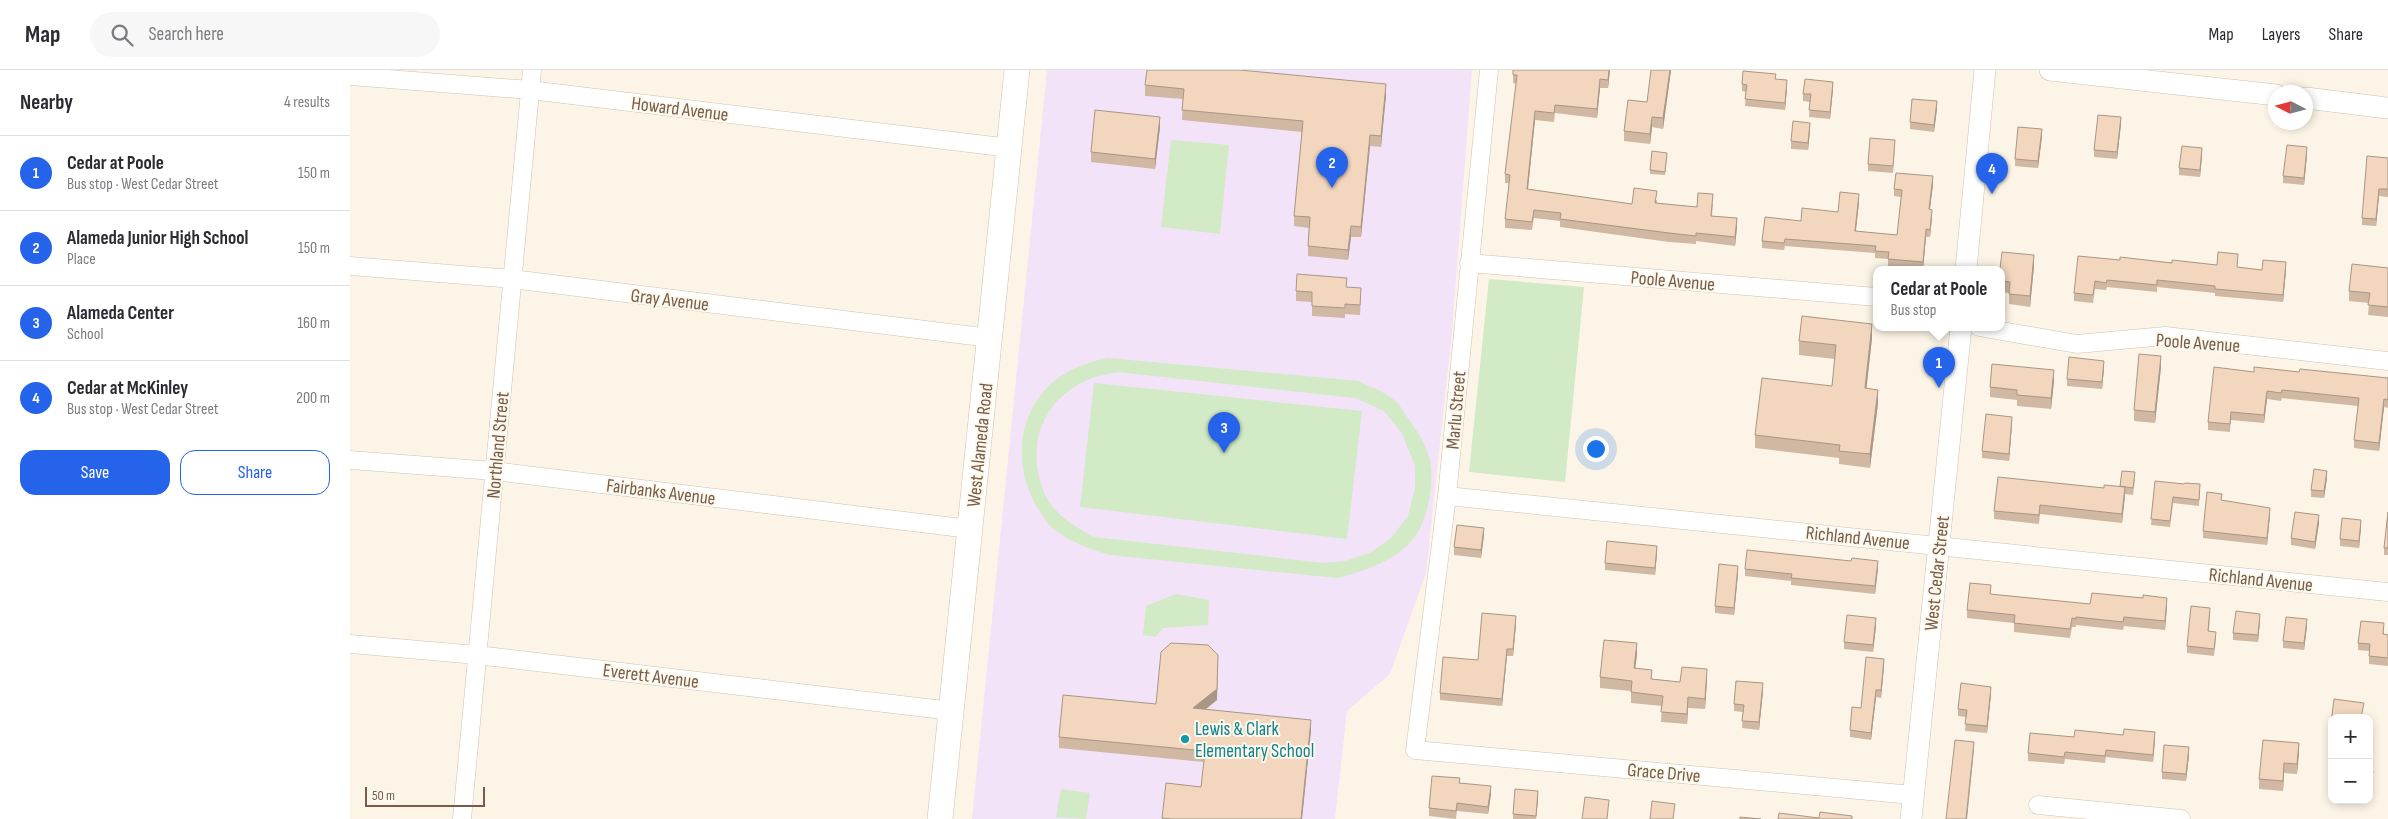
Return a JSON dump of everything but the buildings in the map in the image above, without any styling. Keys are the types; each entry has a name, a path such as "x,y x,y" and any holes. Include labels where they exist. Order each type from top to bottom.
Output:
{"main road":[{"name":"West Alameda Road","path":"940,819 1017,70"}],"street":[{"name":"Northland Street","path":"462,819 532,70"},
{"name":"Marlu Street","path":"1415,750 1447,496 1489,70"},
{"path":"1966,266 1985,70"},
{"path":"2050,70 2268,94"},
{"name":"Howard Avenue","path":"350,76 530,90 1010,148"},
{"path":"2313,99 2388,108"},
{"name":"Poole Avenue","path":"1469,263 1873,297"},
{"name":"Gray Avenue","path":"350,266 512,279 990,338"},
{"name":"West Cedar Street","path":"1911,819 1961,331"},
{"name":"Poole Avenue","path":"2003,331 2077,344 2165,336 2388,361"},
{"name":"Fairbanks Avenue","path":"350,460 494,471 970,529"},
{"name":"Richland Avenue","path":"1447,496 2388,592"},
{"name":"Everett Avenue","path":"350,644 478,655 952,711"},
{"name":"Grace Drive","path":"1415,750 1913,795"},
{"path":"2038,805 2182,819"}],"shaded area":[{"path":"1047,70 1472,70 1452,332 1426,573 1390,674 1347,711 1335,819 972,819"}],"green space":[{"path":"1171,140 1229,145 1220,234 1161,227"},
{"path":"1489,279 1584,287 1565,482 1469,472"},
{"path":"1108,358 1359,381 1381,391 1399,405 1420,436 1429,457 1431,466 1430,497 1421,527 1409,544 1391,558 1370,568 1337,578 1110,555 1087,548 1073,541 1052,528 1033,500 1023,470 1023,439 1032,409 1047,388 1071,370","holes":["1118,372 1355,398 1384,411 1402,433 1415,466 1415,487 1408,516 1391,538 1370,553 1345,561 1324,563 1094,537 1058,513 1047,498 1039,477 1037,445 1046,417 1064,394 1077,385 1098,376"]},
{"path":"1094,383 1362,411 1347,539 1080,507"},
{"path":"1176,594 1209,600 1208,625 1162,628 1156,637 1143,635 1146,606"},
{"path":"1061,789 1090,793 1086,819 1056,817"}],"place":[{"name":"Alameda Junior High School","path":"1332,188"},
{"name":"Cedar at McKinley","path":"1992,194"},
{"name":"Cedar at Poole","path":"1939,388"},
{"name":"Alameda Center","path":"1224,453"},
{"name":"Lewis & Clark Elementary School","path":"1185,739"}]}
